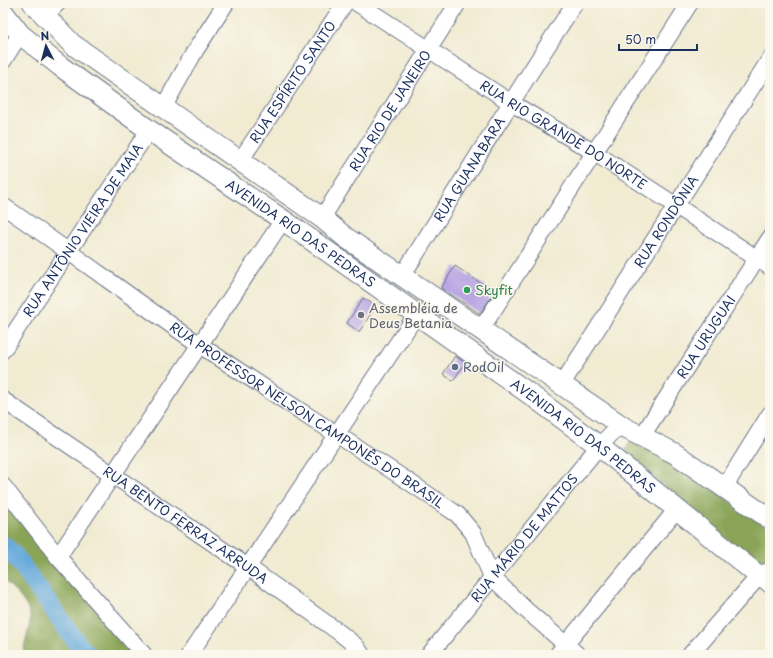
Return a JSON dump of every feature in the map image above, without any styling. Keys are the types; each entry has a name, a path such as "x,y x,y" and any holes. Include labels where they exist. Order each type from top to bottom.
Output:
{"main road":[{"name":"AVENIDA RIO DAS PEDRAS","path":"45,7 72,44 322,218 344,237 480,331 634,432 674,453 770,519"},
{"name":"AVENIDA RIO DAS PEDRAS","path":"3,12 20,34 60,66 149,130 283,220 417,314 599,446 766,578"},
{"path":"283,220 314,233 318,232 322,227 322,218"}],"street":[{"path":"163,108 195,51 226,3"},
{"name":"RUA ESPÍRITO SANTO","path":"240,161 345,3"},
{"name":"RUA RIO GRANDE DO NORTE","path":"357,3 510,102 595,153 764,263"},
{"name":"RUA RIO DE JANEIRO","path":"322,218 427,48 458,3"},
{"name":"RUA GUANABARA","path":"402,276 452,198 510,102 575,3"},
{"path":"480,331 690,3"},
{"path":"3,61 20,34"},
{"name":"RUA RONDÔNIA","path":"562,384 770,59"},
{"name":"RUA ANTÔNIO VIEIRA DE MAIA","path":"3,350 149,130"},
{"name":"RUA PROFESSOR NELSON CAMPONÊS DO BRASIL","path":"3,206 70,251 200,345 338,433 458,515 473,533 492,577 567,652"},
{"path":"58,557 283,220"},
{"name":"RUA URUGUAI","path":"634,432 764,263 770,238"},
{"path":"189,655 417,314"},
{"name":"RUA BENTO FERRAZ ARRUDA","path":"3,400 248,567 356,646 362,655"},
{"path":"724,488 770,414"},
{"name":"RUA MÁRIO DE MATTOS","path":"429,655 599,446 613,432 634,432"},
{"path":"3,486 58,557 144,655"},
{"path":"567,652 677,509"},
{"path":"690,655 766,578"}],"green space":[{"path":"636,440 647,445 770,528 770,564 757,565 627,455 626,450 629,443"},
{"path":"3,495 85,593 132,655 23,655 30,615 19,596 11,586 3,580"}],"building":[{"name":"Skyfit","path":"455,266 494,292 480,314 441,288"},
{"name":"Assembléia de Deus Betania","path":"363,298 376,306 359,332 347,323"},
{"name":"RodOil","path":"455,356 465,363 453,381 443,374"}],"waterway":[{"path":"3,545 14,555 80,647 88,655"}],"place":[{"name":"Skyfit","path":"467,290"},
{"name":"Assembléia de Deus Betania","path":"361,315"},
{"name":"RodOil","path":"455,367"}]}
